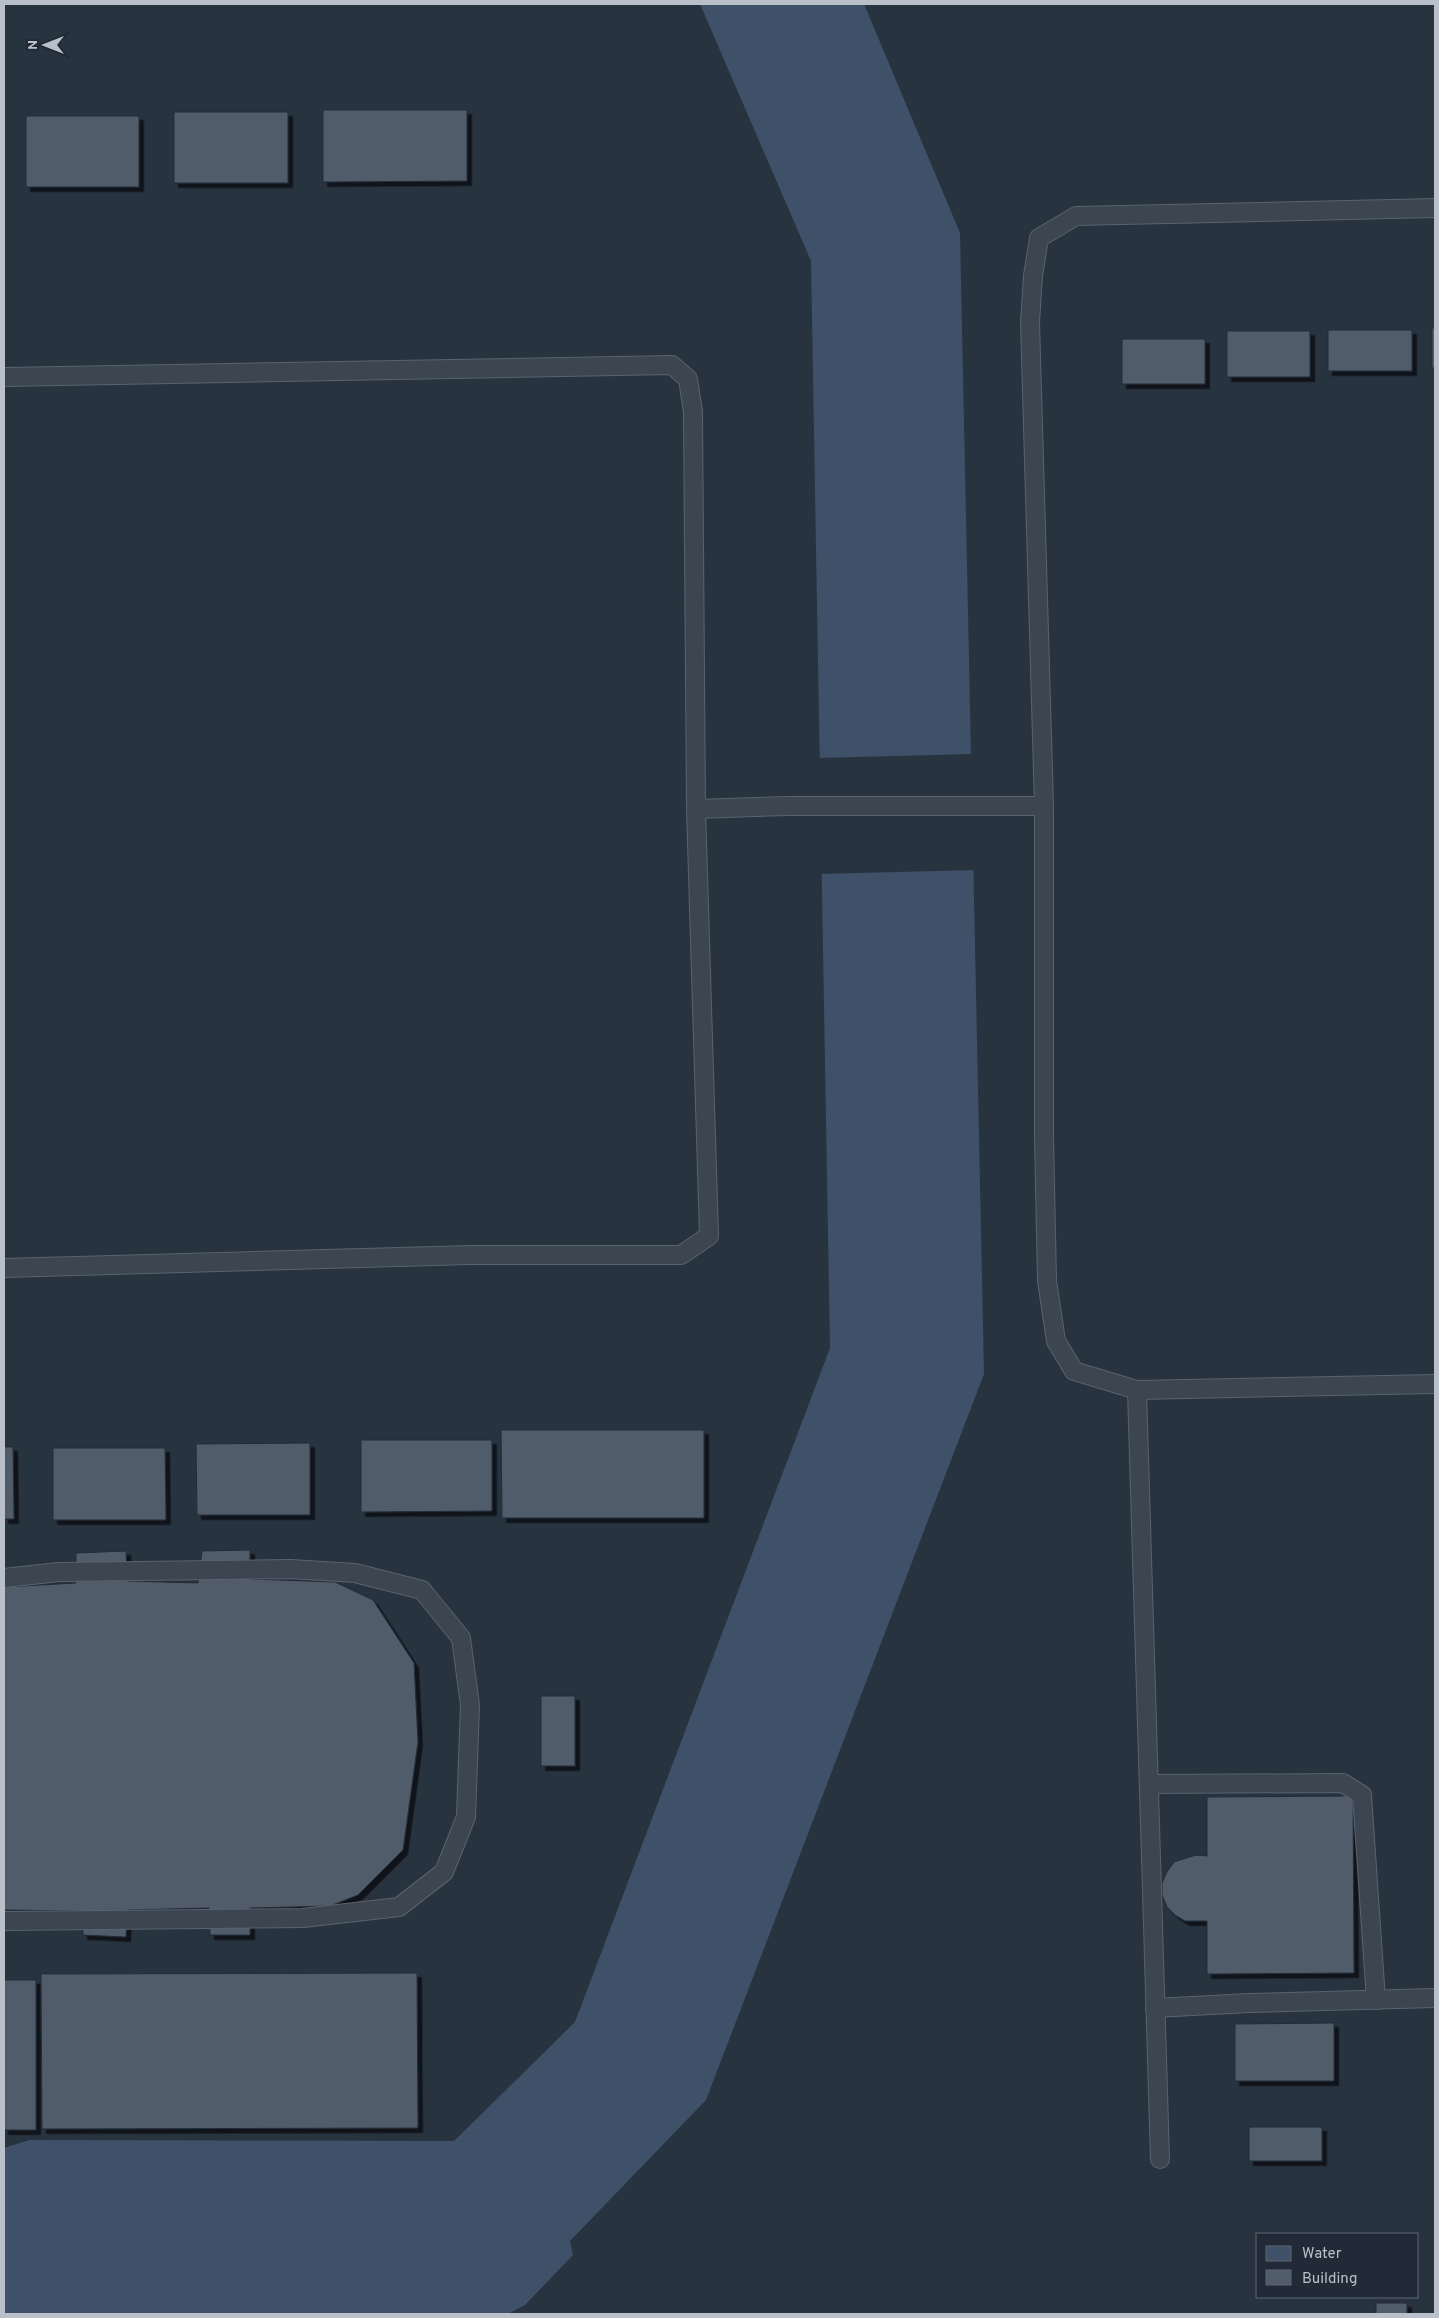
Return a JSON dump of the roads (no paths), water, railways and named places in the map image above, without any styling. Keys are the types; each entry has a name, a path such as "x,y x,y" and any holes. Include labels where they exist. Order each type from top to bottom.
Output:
{"lane":[{"path":"1435,208 1076,216 1040,238 1033,276 1030,322 1044,806 1044,1137 1047,1281 1056,1341 1074,1371 1137,1390 1435,1384"},
{"path":"4,377 672,365 688,379 693,412 696,809 709,1236 681,1255 470,1256 4,1268"},
{"path":"696,809 788,806 1044,806"},
{"path":"1137,1390 1160,2159"},
{"path":"4,1578 59,1572 291,1569 355,1573 422,1590 461,1638 470,1705 466,1817 444,1872 399,1907 303,1918 4,1921"},
{"path":"1149,1784 1343,1783 1362,1795 1376,2000"},
{"path":"1156,2008 1435,1998"}],"water":[{"path":"700,4 864,4 960,233 984,1374 706,2100 570,2241 573,2255 525,2305 508,2314 4,2314 4,2148 29,2140 454,2141 575,2022 830,1348 811,261"}]}
